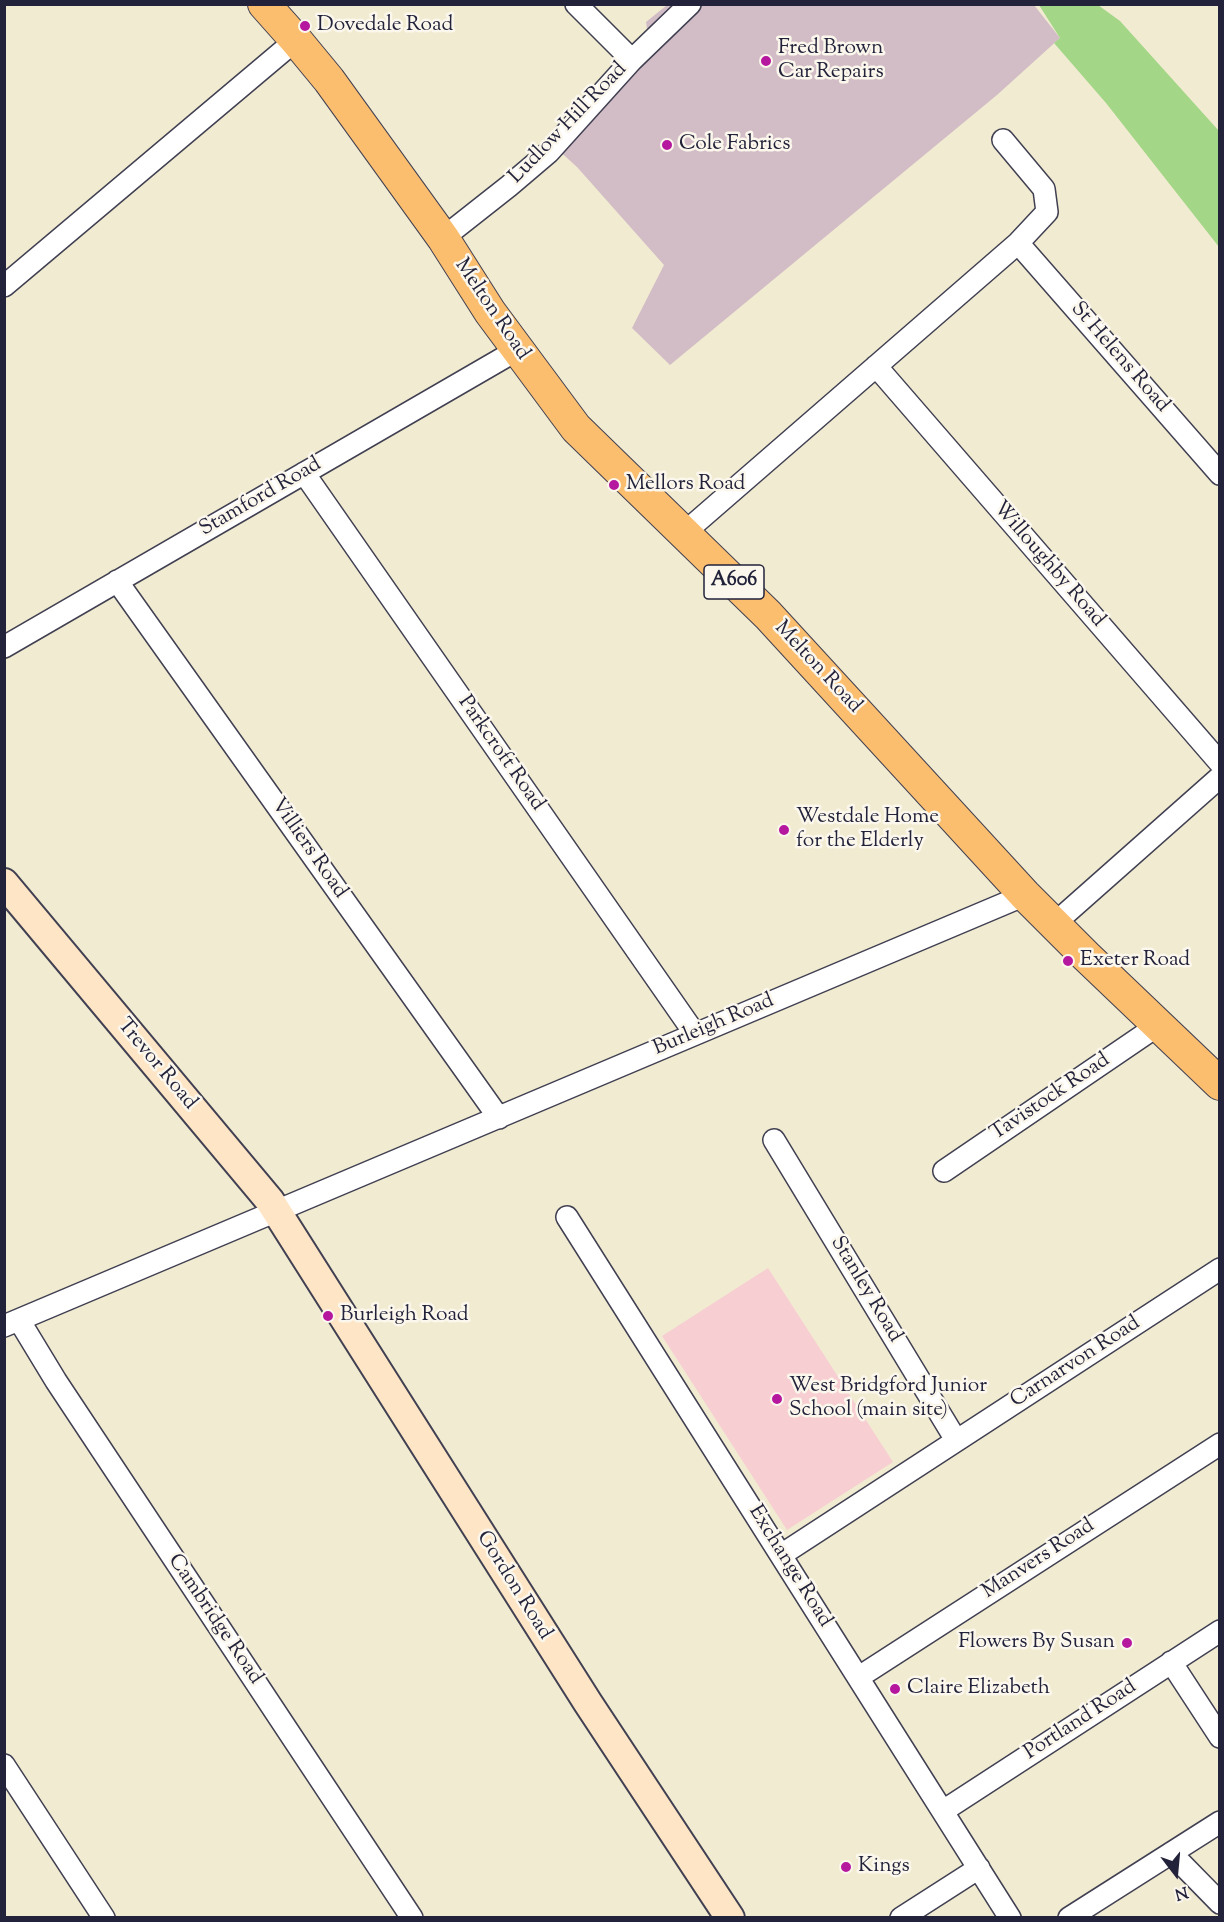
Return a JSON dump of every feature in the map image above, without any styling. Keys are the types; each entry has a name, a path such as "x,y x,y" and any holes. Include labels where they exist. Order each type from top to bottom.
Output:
{"main road":[{"name":"Melton Road","path":"264,4 329,80 443,238 490,312 576,428 792,640 1025,895 1157,1026 1218,1080"}],"street":[{"path":"576,4 632,60"},
{"name":"Ludlow Hill Road","path":"443,238 549,152 632,60 690,4"},
{"path":"4,286 296,40"},
{"path":"684,533 1018,243 1047,212 1044,189 1003,140"},
{"name":"St Helens Road","path":"1018,243 1220,474"},
{"name":"Stamford Road","path":"4,647 518,350"},
{"name":"Willoughby Road","path":"876,366 1220,763"},
{"name":"Parkcroft Road","path":"304,473 695,1034"},
{"name":"Villiers Road","path":"117,581 499,1118"},
{"path":"1054,924 1220,777"},
{"name":"Trevor Road","path":"4,883 252,1179 276,1211 301,1251"},
{"name":"Burleigh Road","path":"12,1323 1025,895"},
{"name":"Tavistock Road","path":"944,1171 1157,1026"},
{"name":"Stanley Road","path":"774,1140 956,1440"},
{"name":"Exchange Road","path":"567,1217 1010,1917"},
{"name":"Gordon Road","path":"301,1251 588,1703 730,1917"},
{"name":"Carnarvon Road","path":"781,1554 1220,1269"},
{"name":"Cambridge Road","path":"12,1323 56,1381 412,1917"},
{"name":"Manvers Road","path":"859,1677 1220,1444"},
{"name":"Portland Road","path":"943,1810 1220,1631"},
{"path":"1171,1662 1220,1737"},
{"path":"4,1765 97,1915"},
{"path":"1069,1917 1220,1822"},
{"path":"1172,1852 1220,1903"},
{"path":"903,1917 979,1868"}],"shaded area":[{"path":"667,5 1034,5 1060,38 997,95 670,365 632,328 664,265 577,167 556,148 651,57 646,22"},
{"name":"West Bridgford Junior School (main site)","path":"768,1268 893,1462 787,1530 662,1336"}],"green space":[{"path":"1039,5 1098,5 1120,21 1219,131 1219,247 1106,103 1054,43 1060,38"}],"place":[{"name":"Dovedale Road","path":"305,26"},
{"name":"Fred Brown Car Repairs","path":"766,61"},
{"name":"Cole Fabrics","path":"667,145"},
{"name":"Mellors Road","path":"614,485"},
{"name":"Westdale Home for the Elderly","path":"784,830"},
{"name":"Exeter Road","path":"1068,961"},
{"name":"Burleigh Road","path":"328,1316"},
{"name":"West Bridgford Junior School (main site)","path":"777,1399"},
{"name":"Flowers By Susan","path":"1127,1643"},
{"name":"Claire Elizabeth","path":"895,1689"},
{"name":"Kings","path":"846,1867"}]}
